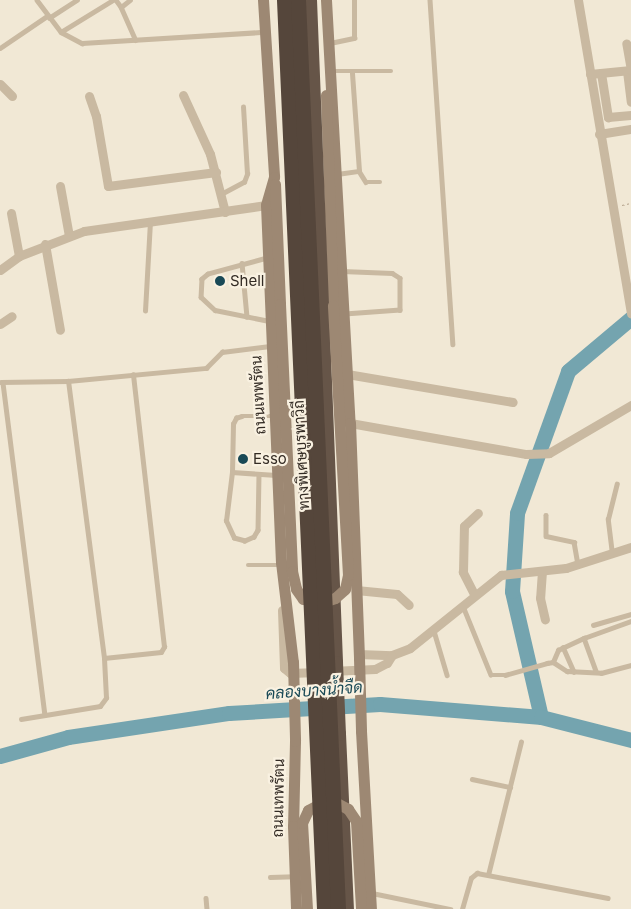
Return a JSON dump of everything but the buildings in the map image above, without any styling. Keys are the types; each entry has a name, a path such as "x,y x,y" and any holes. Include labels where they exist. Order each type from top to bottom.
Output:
{"highway":[{"path":"279,0 320,909"},
{"name":"ทางพิเศษบูรพาวิถี","path":"284,0 324,909"},
{"name":"ทางพิเศษบูรพาวิถี","path":"298,0 338,909"},
{"path":"310,0 347,909"}],"main road":[{"name":"ถนนเทพรัตน","path":"263,0 274,177 266,204 268,257 282,565 292,662 295,741 296,909"},
{"path":"326,3 332,71 350,423 358,656 371,909"},
{"path":"274,177 292,571 296,589 303,599 320,603 335,598 345,589 348,575 326,140 326,3"},
{"path":"307,909 302,824 308,810 329,802 348,809 356,821 360,909"}],"street":[{"path":"578,0 630,312"},
{"path":"626,43 630,70 627,71 631,102"},
{"path":"590,74 627,71"},
{"path":"601,73 608,117 631,115"},
{"path":"0,84 12,96"},
{"path":"182,95 216,172 225,212"},
{"path":"89,96 96,116 108,186 216,172"},
{"path":"599,134 631,129"},
{"path":"60,186 68,236"},
{"path":"0,270 19,256 68,236 266,204"},
{"path":"11,213 19,256"},
{"path":"45,244 60,330"},
{"path":"0,324 12,316"},
{"path":"347,374 513,402"},
{"path":"350,423 526,454 549,453 631,405"},
{"path":"474,594 463,572 464,526 478,513"},
{"path":"358,656 392,655 410,648 434,631 474,594 501,575 578,565 612,555 631,546"},
{"path":"542,571 540,598 545,619"},
{"path":"284,585 282,664 286,671 376,669 387,663 392,655"},
{"path":"356,590 397,594 409,605"}],"lane":[{"path":"37,0 61,32 82,43 264,32"},
{"path":"0,48 77,0"},
{"path":"61,32 114,0 121,7 136,40"},
{"path":"121,7 130,0"},
{"path":"330,43 354,38 354,0"},
{"path":"430,0 453,344"},
{"path":"332,71 352,73 391,71"},
{"path":"352,73 358,171 366,182 380,182"},
{"path":"221,194 244,182 247,174 243,108"},
{"path":"337,174 358,171"},
{"path":"145,311 150,222"},
{"path":"268,257 208,274 202,279 201,297 215,310 271,322"},
{"path":"242,263 247,317"},
{"path":"342,271 397,275 402,307 396,311 344,314"},
{"path":"45,714 1,382 133,376 206,368 222,352 272,346"},
{"path":"104,658 161,652 164,647 133,376"},
{"path":"21,719 105,703 104,658 68,380"},
{"path":"259,474 258,530 254,537 245,541 234,538 226,521 236,418 275,416"},
{"path":"232,472 278,475"},
{"path":"612,555 607,532 617,484"},
{"path":"546,515 546,536 574,542 578,565"},
{"path":"248,565 282,565"},
{"path":"463,606 491,675 505,675 547,662 553,662 574,672 608,672 631,664"},
{"path":"593,625 631,614"},
{"path":"553,662 563,647 631,621"},
{"path":"434,631 447,675"},
{"path":"584,638 596,671"},
{"path":"563,647 574,672"},
{"path":"488,875 521,742"},
{"path":"472,779 510,788"},
{"path":"462,909 473,874 488,875 608,898"},
{"path":"270,877 295,876"},
{"path":"370,893 450,909"},
{"path":"206,898 207,909"}],"waterway":[{"path":"541,717 512,591 517,513 568,371 631,318"},
{"name":"คลองบางน้ำจืด","path":"0,756 68,737 229,713 380,704 541,717 631,740"}],"place":[{"name":"Shell","path":"220,281"},
{"name":"Esso","path":"243,459"}]}
